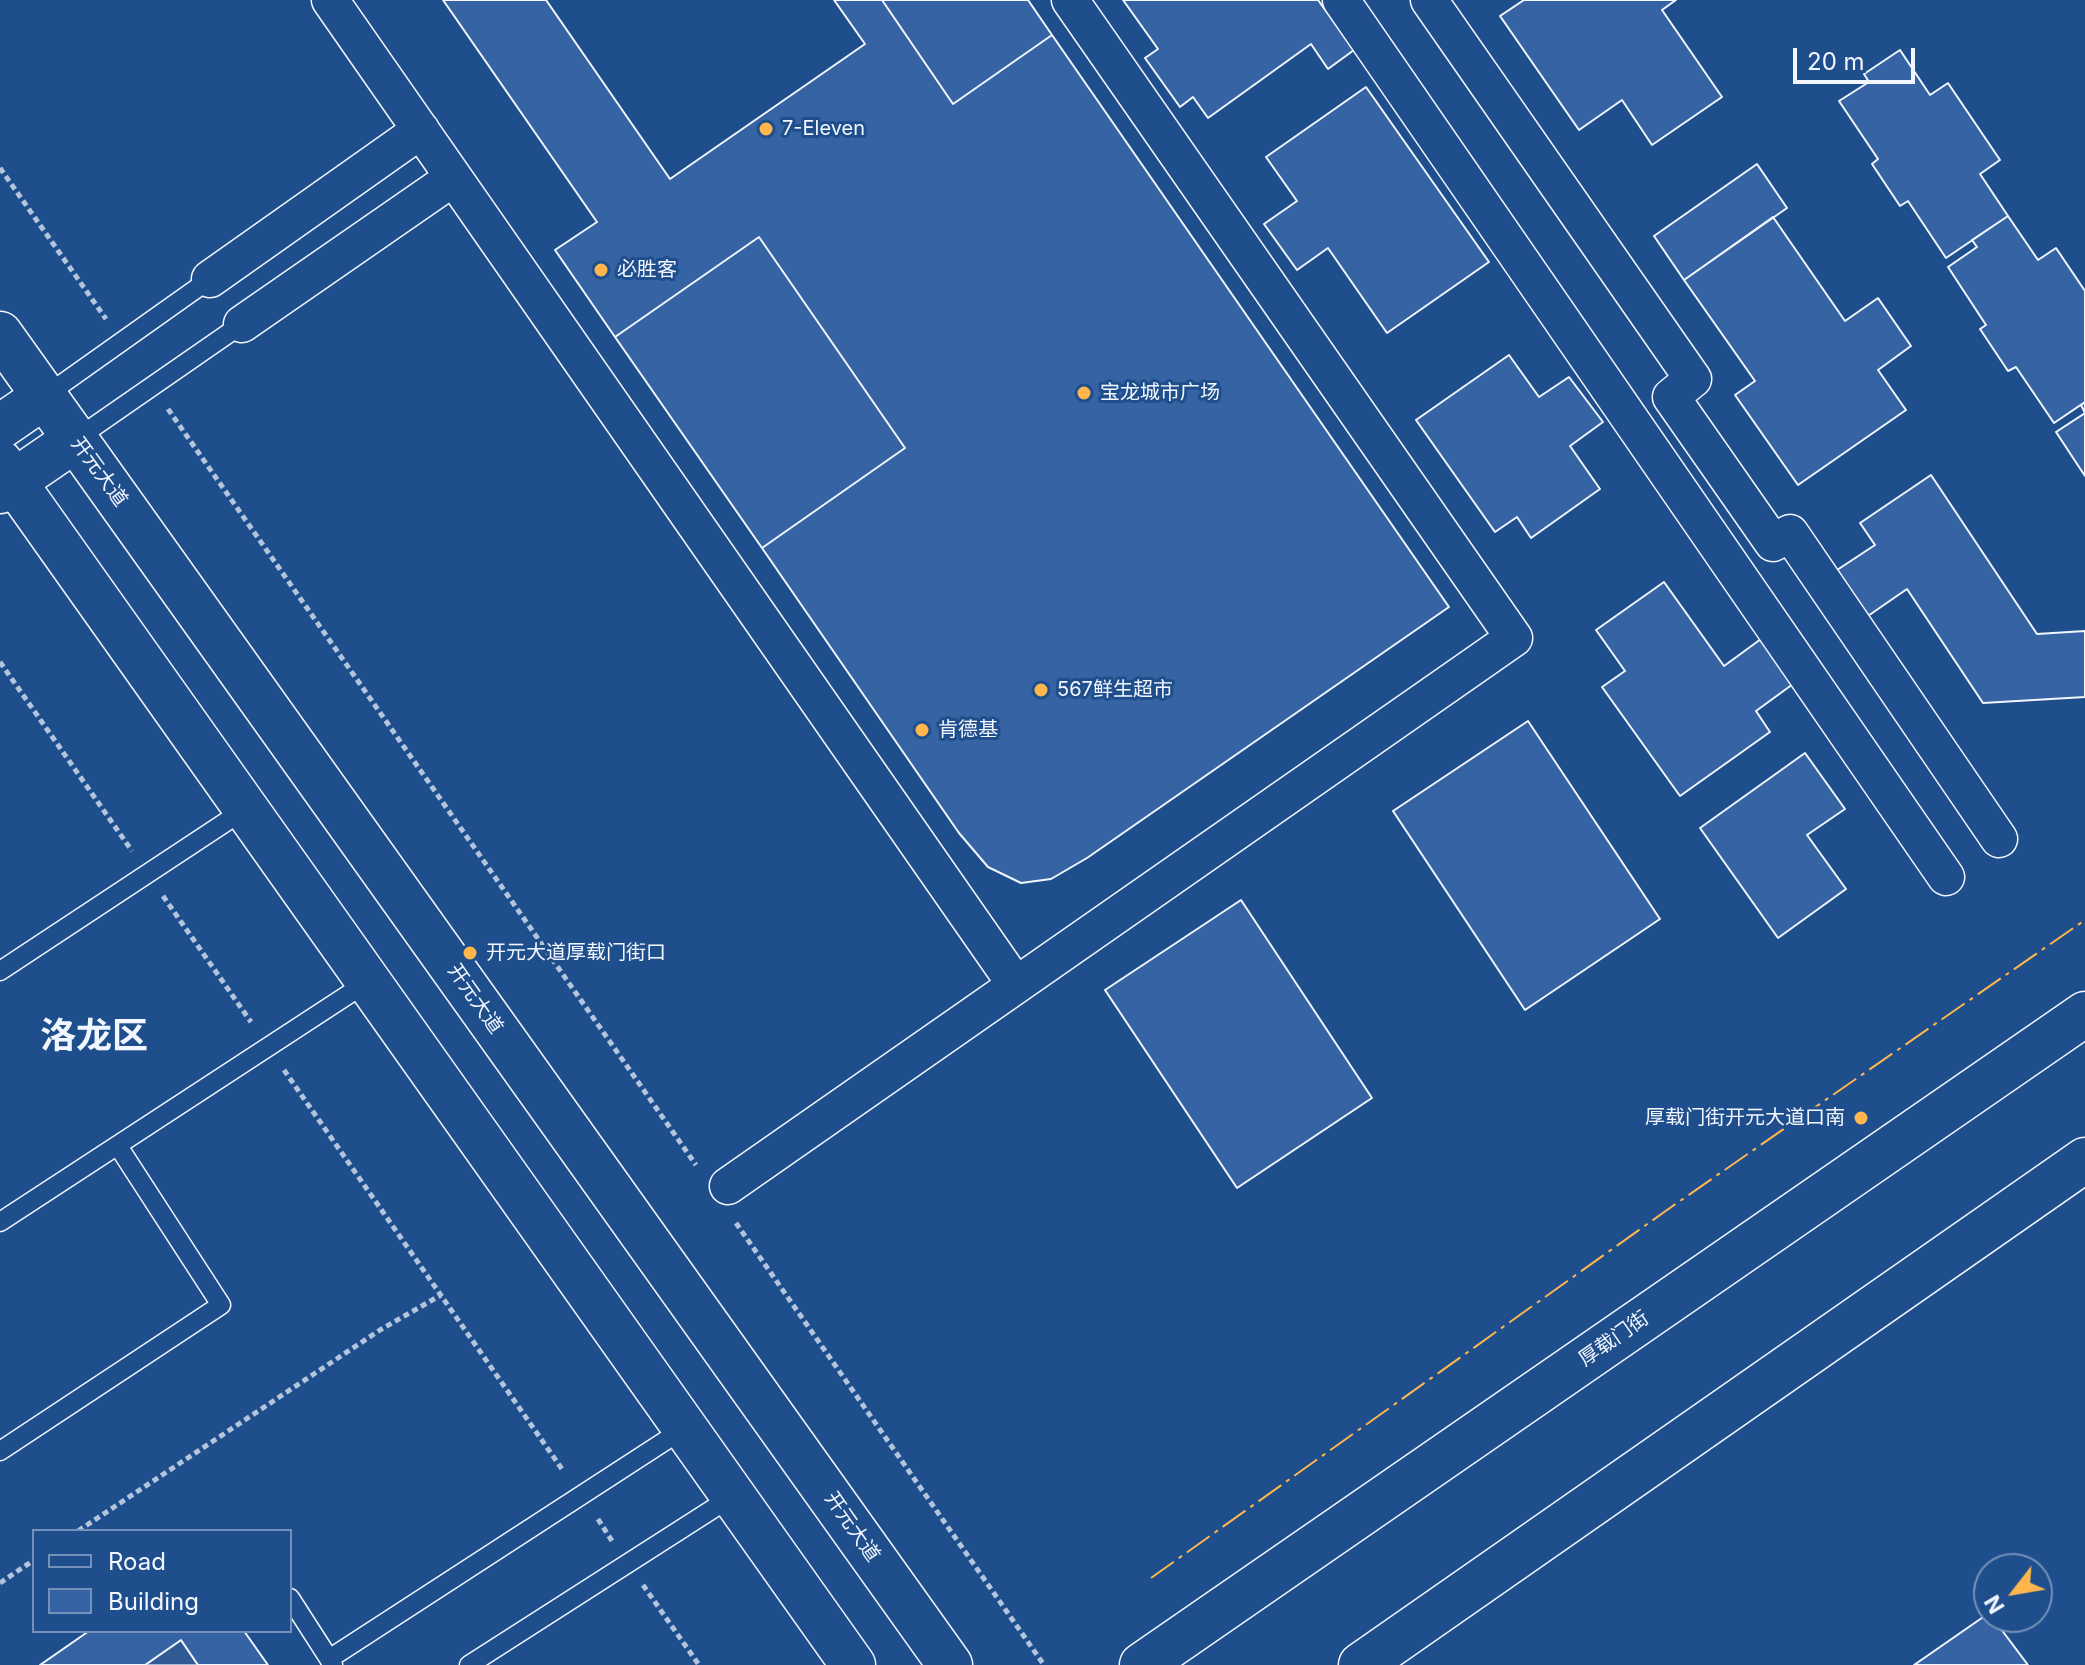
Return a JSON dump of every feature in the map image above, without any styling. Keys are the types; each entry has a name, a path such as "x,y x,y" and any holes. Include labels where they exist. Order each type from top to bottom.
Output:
{"main road":[{"name":"开元大道","path":"0,334 950,1665"},
{"path":"0,427 45,396"},
{"path":"76,439 5,478 247,808 853,1665"},
{"name":"厚载门街","path":"1142,1665 2085,1014"},
{"path":"1361,1665 2085,1160"}],"street":[{"path":"330,0 1016,985"},
{"path":"720,1191 1514,638 1070,0"},
{"path":"1341,0 1946,877"},
{"path":"1429,0 1693,379 1671,397 1773,543 1790,533 1999,839"},
{"path":"210,279 421,130"},
{"path":"242,324 453,178"}],"lane":[{"path":"45,396 210,279"},
{"path":"76,439 242,324"},
{"path":"0,971 247,808"},
{"path":"0,1222 369,981"},
{"path":"0,1451 221,1305 118,1146"},
{"path":"292,1601 331,1662 685,1428"},
{"path":"469,1665 733,1496"}],"path":[{"path":"0,168 122,342"},
{"path":"152,386 720,1191 1044,1665"},
{"path":"0,662 699,1665"},
{"path":"81,1529 380,1330 441,1295"},
{"path":"0,1583 32,1561"}],"shaded area":[{"path":"181,1640 198,1665 145,1665"}],"building":[{"name":"宝龙城市广场","path":"443,0 546,0 670,179 865,44 834,0 882,0 953,104 1052,35 1449,607 1087,858 1051,879 1021,883 988,867 959,833 762,548 905,448 759,237 615,337 555,250 597,222"},
{"path":"882,0 1028,0 1052,35 953,104"},
{"path":"1123,0 1318,0 1354,50 1328,69 1311,44 1208,118 1193,97 1180,107 1145,58 1158,49"},
{"path":"1524,0 1676,0 1662,10 1722,97 1652,145 1622,100 1579,130 1500,16"},
{"path":"1900,50 1930,95 1948,83 2000,160 1980,174 2008,216 1946,258 1908,201 1900,206 1872,164 1878,159 1839,101 1869,82 1864,74"},
{"path":"1366,87 1489,262 1387,333 1328,248 1297,270 1264,224 1297,201 1266,157"},
{"path":"1757,164 1787,208 1684,280 1654,236"},
{"path":"2008,216 2038,260 2056,248 2085,291 2085,402 2054,423 2016,367 2008,371 1980,329 1986,325 1948,267 1977,247 1972,240"},
{"path":"1773,217 1845,321 1878,298 1911,346 1878,370 1906,410 1798,485 1735,395 1755,381 1684,280"},
{"path":"759,237 905,448 762,548 615,337"},
{"path":"1509,355 1539,397 1569,377 1603,422 1570,446 1600,489 1531,538 1517,517 1495,532 1416,420"},
{"path":"2085,413 2085,476 2056,432"},
{"path":"1931,475 2037,634 2085,631 2085,697 1983,703 1907,589 1865,618 1834,572 1875,545 1860,523"},
{"path":"1664,582 1724,666 1761,639 1793,684 1756,711 1770,732 1680,796 1602,687 1625,671 1596,630"},
{"path":"1528,721 1660,919 1525,1010 1393,811"},
{"path":"1805,753 1845,809 1807,835 1846,889 1778,938 1700,828"},
{"path":"1241,900 1372,1098 1237,1188 1105,990"},
{"path":"1973,1624 1973,1633 2004,1633 2028,1665 1914,1665"},
{"path":"86,1633 245,1633 268,1665 198,1665 181,1640 145,1665 40,1665"}],"power":[{"path":"1151,1578 1667,1210 2085,920"}],"place":[{"name":"7-Eleven","path":"766,129"},
{"name":"必胜客","path":"601,270"},
{"name":"宝龙城市广场","path":"1084,393"},
{"name":"567鲜生超市","path":"1041,690"},
{"name":"肯德基","path":"922,730"},
{"name":"开元大道厚载门街口","path":"470,953"},
{"name":"厚载门街开元大道口南","path":"1861,1118"}],"district":[{"name":"洛龙区","path":"94,1037"}]}
